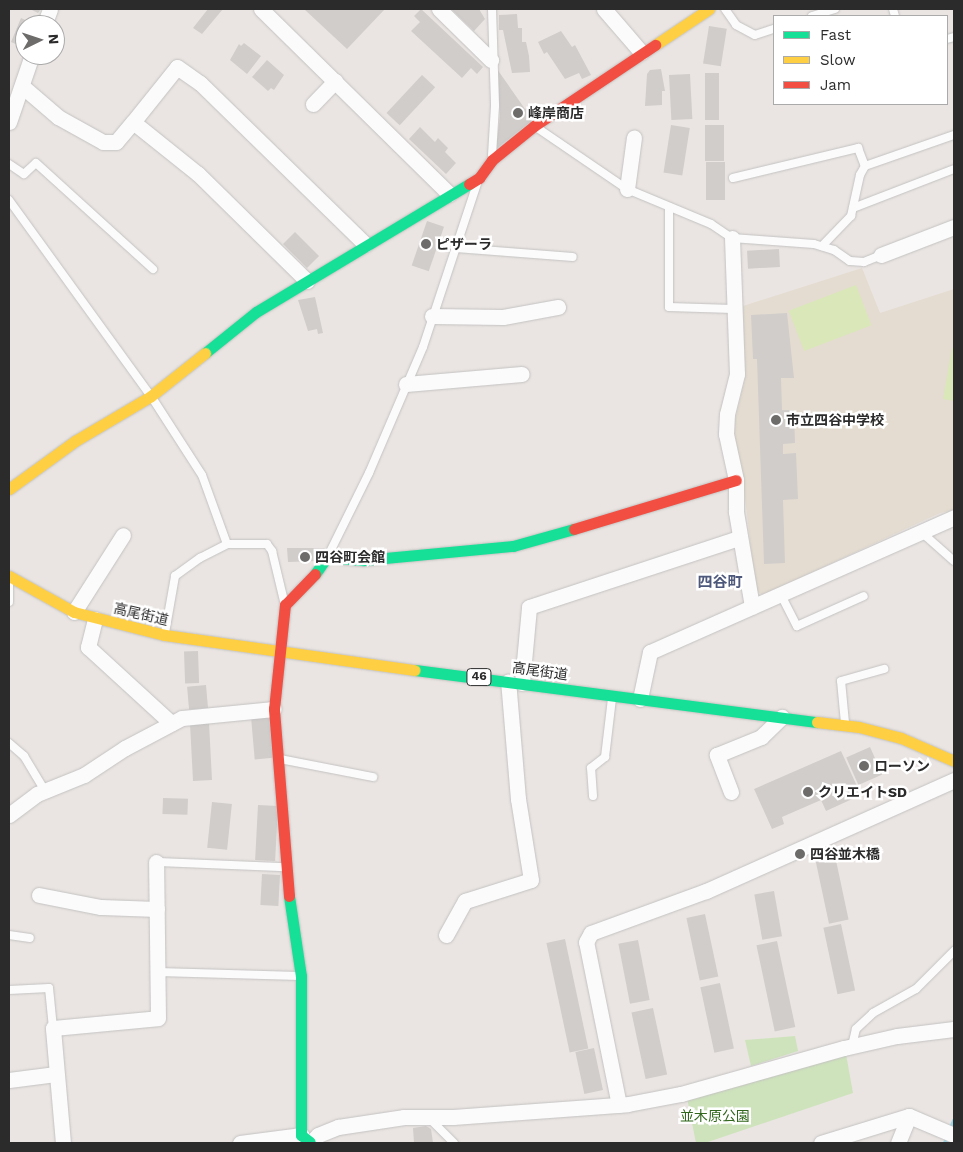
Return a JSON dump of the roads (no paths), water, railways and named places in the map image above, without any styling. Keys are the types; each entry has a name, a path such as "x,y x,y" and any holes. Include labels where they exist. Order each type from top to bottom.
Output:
{"street":[{"path":"261,9 449,194"},
{"path":"438,9 491,60"},
{"path":"604,9 641,52"},
{"path":"9,489 75,441 151,396 256,312 365,244 479,178 492,160 534,126 641,52 709,9"},
{"path":"9,122 29,65"},
{"path":"22,86 58,117 103,142 116,142 177,68 200,83 365,244"},
{"path":"313,104 335,81"},
{"path":"133,122 198,174 307,281"},
{"path":"627,189 634,137"},
{"path":"881,255 954,227"},
{"path":"732,238 733,309 737,374 727,414 726,434 736,480 740,538 752,607"},
{"path":"432,316 503,317 558,307"},
{"path":"406,384 522,374"},
{"path":"307,1140 301,976 284,867 274,709 285,605 311,580 327,556 364,560 513,546 653,507 736,480"},
{"path":"640,699 650,652 954,517"},
{"path":"74,612 124,535"},
{"path":"446,935 465,901 531,880 518,799 515,682 530,608 740,538"},
{"name":"高尾街道","path":"9,577 74,612 95,619 165,635 612,696 845,725 901,738 954,761"},
{"path":"95,619 88,647 171,723"},
{"path":"9,815 45,791 84,775 182,718 274,709"},
{"path":"731,792 717,755 761,737 782,717"},
{"path":"619,1105 586,942 591,933 706,891 954,780"},
{"path":"63,1143 53,1028 158,1018 156,862"},
{"path":"39,895 101,907 157,909"},
{"path":"240,1143 307,1140 338,1127 429,1117 619,1105 681,1094 852,1046 897,1036 954,1029"},
{"path":"9,1080 56,1074"},
{"path":"821,1143 909,1116 954,1135"},
{"path":"898,1143 909,1116"}],"lane":[{"path":"492,9 491,60 495,106 492,160"},
{"path":"725,9 736,25 756,35 773,29"},
{"path":"815,15 835,9"},
{"path":"534,126 627,189 711,224 732,238 795,241 822,246 850,261 864,262 881,255"},
{"path":"822,246 851,216 860,175 865,166 954,135"},
{"path":"733,178 858,148 865,166"},
{"path":"9,164 24,174 36,163 153,269"},
{"path":"853,208 954,169"},
{"path":"327,556 369,473 406,384 432,316 479,178"},
{"path":"9,200 151,396 202,475 227,544"},
{"path":"670,206 670,307 733,309"},
{"path":"456,248 520,250 573,257"},
{"path":"920,531 954,561"},
{"path":"165,635 175,576 200,558 227,544 267,544 272,551 285,605"},
{"path":"9,577 9,602"},
{"path":"781,595 797,626 864,596"},
{"path":"845,725 842,681 884,669"},
{"path":"592,796 591,768 604,758 612,696"},
{"path":"9,743 24,756 45,791"},
{"path":"278,759 373,777"},
{"path":"156,862 284,867"},
{"path":"9,935 30,938"},
{"path":"852,1046 856,1029 873,1013 916,989 954,951"},
{"path":"158,972 301,976"},
{"path":"9,990 49,988 53,1028"},
{"path":"429,1117 454,1143"}],"waterway":[{"path":"951,1128 954,1121"},
{"path":"945,1143 947,1138"}],"place":[{"name":"峰岸商店","path":"518,113"},
{"name":"ピザーラ","path":"426,244"},
{"name":"市立四谷中学校","path":"776,420"},
{"name":"四谷町会館","path":"305,557"},
{"name":"ローソン","path":"864,766"},
{"name":"クリエイトSD","path":"808,792"},
{"name":"四谷並木橋","path":"800,854"}],"district":[{"name":"四谷町","path":"720,583"}],"park label":[{"name":"並木原公園","path":"715,1116"}]}
